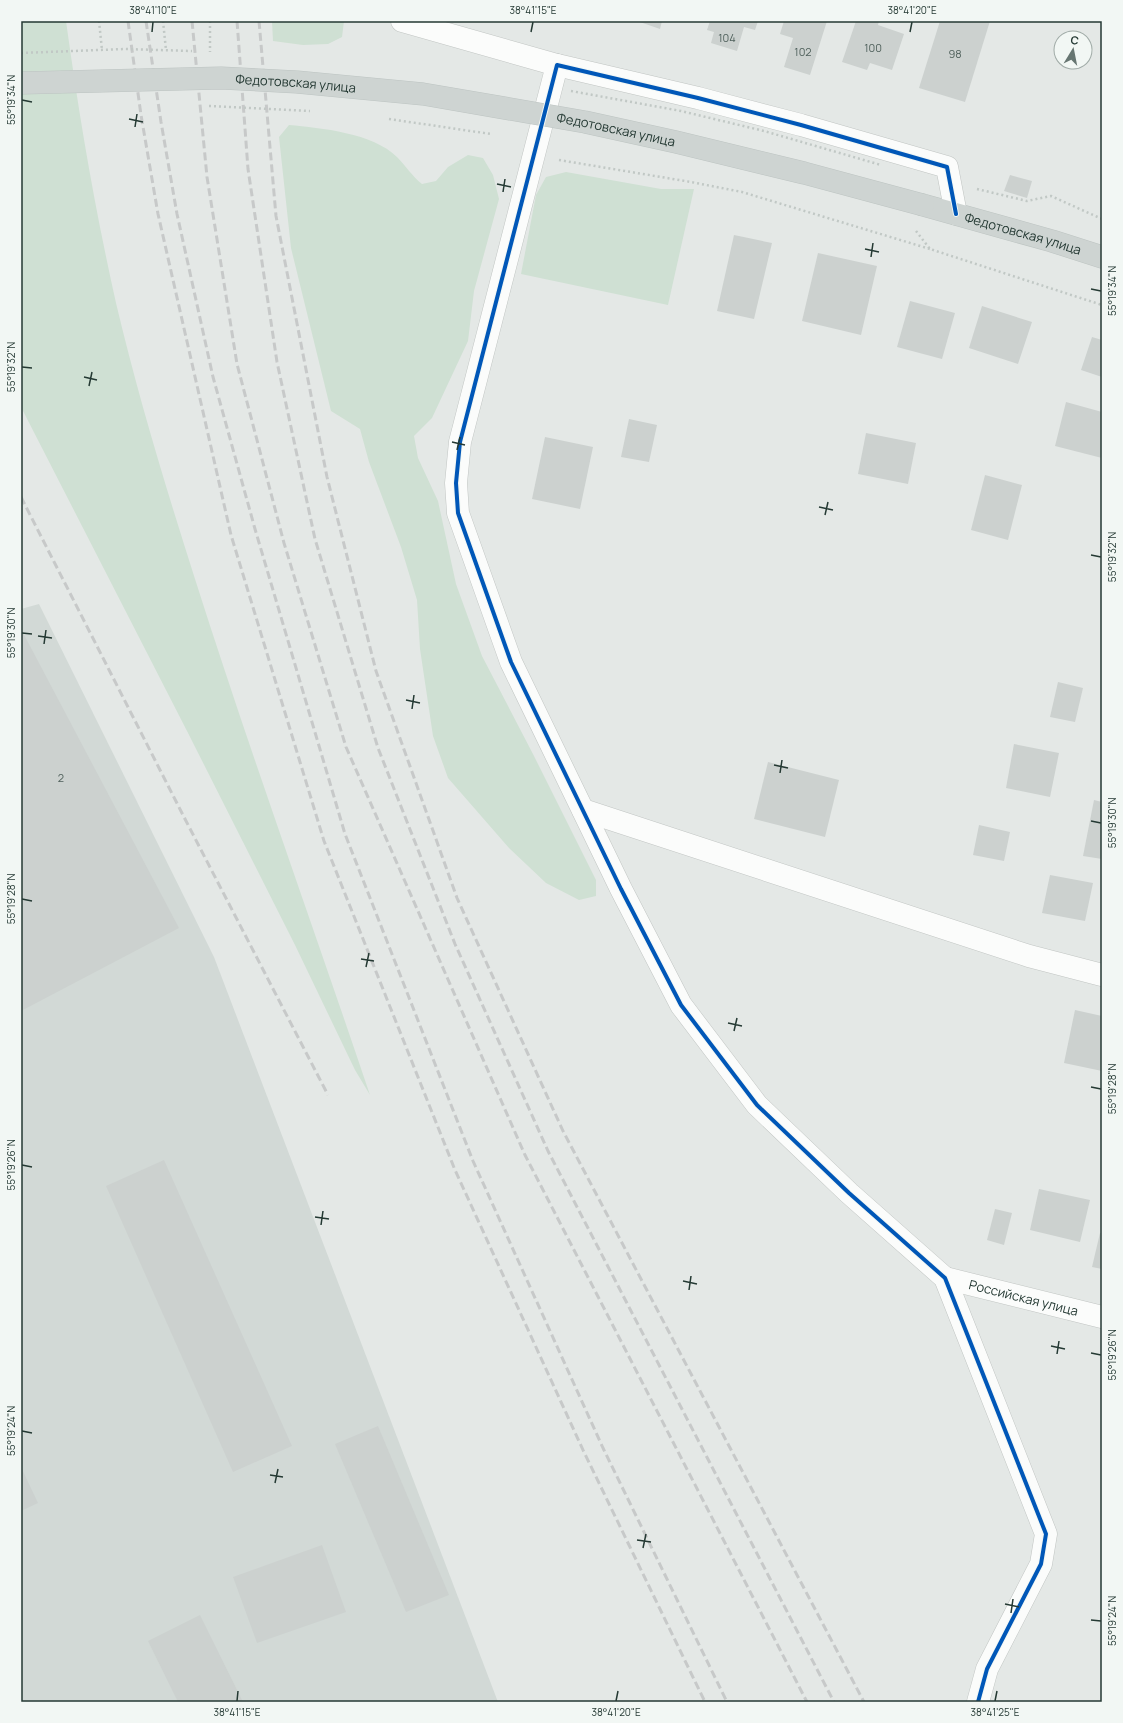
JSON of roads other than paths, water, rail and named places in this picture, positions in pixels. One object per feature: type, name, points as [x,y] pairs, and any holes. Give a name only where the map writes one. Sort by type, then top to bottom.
[{"type":"main road","name":"Федотовская улица","points":[[21,83],[221,78],[297,82],[423,94],[585,122],[676,142],[804,173],[923,205],[1052,241],[1102,257]]},
{"type":"street","points":[[402,21],[557,65],[706,100],[801,125],[947,167],[956,214]]},
{"type":"street","points":[[557,65],[460,442],[456,483],[458,513],[511,662],[621,889],[681,1005],[757,1105],[849,1193],[945,1278],[1046,1534],[1041,1564],[987,1669],[978,1702]]},
{"type":"street","points":[[583,810],[1029,956],[1102,975]]},
{"type":"street","name":"Российская улица","points":[[945,1278],[1102,1317]]},
{"type":"railway","points":[[128,21],[141,115],[158,214],[231,535],[324,841],[455,1170],[583,1450],[705,1702]]},
{"type":"railway","points":[[146,21],[161,122],[177,214],[213,377],[255,529],[345,834],[473,1161],[603,1448],[727,1702]]},
{"type":"railway","points":[[192,21],[207,177],[237,364],[284,543],[346,747],[525,1155],[807,1702]]},
{"type":"railway","points":[[237,21],[248,169],[277,362],[315,539],[378,748],[455,944],[548,1151],[834,1702]]},
{"type":"railway","points":[[259,21],[276,216],[327,477],[376,671],[457,898],[563,1131],[864,1702]]},
{"type":"railway","points":[[21,497],[328,1095]]}]
